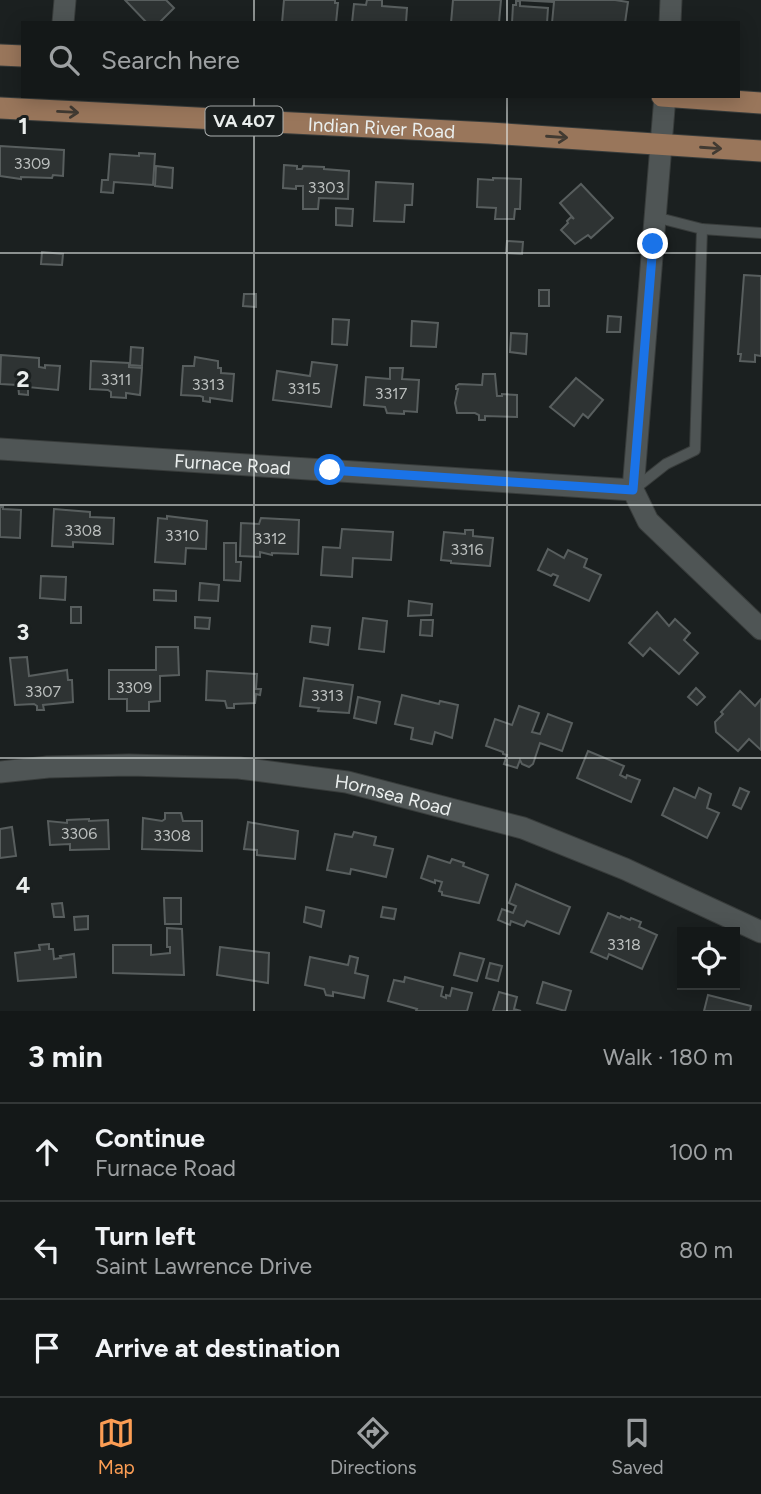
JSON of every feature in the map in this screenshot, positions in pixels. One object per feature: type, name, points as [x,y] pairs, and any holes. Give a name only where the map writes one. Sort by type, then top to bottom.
[{"type":"main road","points":[[0,55],[21,56]]},
{"type":"main road","points":[[692,98],[761,103]]},
{"type":"main road","name":"Indian River Road","points":[[0,108],[489,133],[761,151]]},
{"type":"street","points":[[63,21],[65,0]]},
{"type":"street","points":[[670,21],[671,0]]},
{"type":"street","points":[[664,98],[633,490],[648,521],[761,629]]},
{"type":"street","name":"Furnace Road","points":[[0,449],[633,490]]},
{"type":"street","name":"Hornsea Road","points":[[0,772],[48,767],[143,765],[239,768],[347,782],[523,828],[625,869],[761,932]]},
{"type":"lane","points":[[655,217],[702,229],[761,233]]},
{"type":"lane","points":[[633,490],[666,464],[695,450],[702,229]]},
{"type":"building","points":[[125,0],[166,0],[174,8],[161,21],[145,21]]},
{"type":"building","points":[[284,0],[335,0],[335,3],[338,3],[336,21],[282,21]]},
{"type":"building","points":[[367,0],[382,0],[382,6],[407,8],[406,21],[352,21],[354,4],[366,5]]},
{"type":"building","points":[[453,0],[501,0],[499,21],[451,21]]},
{"type":"building","points":[[516,0],[628,2],[625,21],[552,21],[554,2]]},
{"type":"building","points":[[516,1],[520,1],[520,6],[548,8],[547,21],[512,21],[513,5],[516,5]]},
{"type":"building","points":[[0,146],[64,150],[63,176],[21,179],[0,176]]},
{"type":"building","points":[[139,153],[155,154],[153,185],[114,182],[113,193],[101,192],[102,180],[108,180],[110,154],[139,156]]},
{"type":"building","points":[[284,165],[297,166],[297,169],[302,169],[303,166],[349,171],[348,199],[319,198],[318,209],[303,209],[303,186],[296,186],[296,189],[283,188]]},
{"type":"building","points":[[156,166],[173,168],[172,188],[155,186]]},
{"type":"building","points":[[478,179],[521,179],[520,209],[515,209],[514,219],[495,219],[496,208],[477,207]]},
{"type":"building","points":[[376,182],[413,184],[412,205],[405,205],[404,222],[374,221]]},
{"type":"building","points":[[581,184],[613,218],[591,238],[588,235],[575,244],[561,230],[571,217],[574,219],[560,203]]},
{"type":"building","points":[[336,208],[353,209],[352,226],[336,225]]},
{"type":"building","points":[[507,241],[523,242],[522,254],[506,253]]},
{"type":"building","points":[[42,252],[63,254],[62,265],[41,264]]},
{"type":"building","points":[[744,275],[761,276],[761,356],[755,355],[755,362],[740,361],[741,354],[738,354]]},
{"type":"building","points":[[539,290],[549,290],[549,306],[539,306]]},
{"type":"building","points":[[244,294],[256,294],[256,307],[243,306]]},
{"type":"building","points":[[608,316],[621,317],[620,332],[607,332]]},
{"type":"building","points":[[333,319],[349,320],[347,345],[332,344]]},
{"type":"building","points":[[412,321],[438,323],[436,347],[411,346]]},
{"type":"building","points":[[511,333],[527,334],[526,354],[510,352]]},
{"type":"building","points":[[131,347],[143,348],[142,366],[130,365]]},
{"type":"building","points":[[1,355],[39,358],[39,367],[60,366],[58,390],[28,387],[28,395],[19,394],[18,385],[0,384]]},
{"type":"building","points":[[195,357],[218,361],[221,373],[234,374],[232,401],[210,398],[210,402],[203,401],[200,396],[181,395],[183,366],[194,366]]},
{"type":"building","points":[[91,361],[129,363],[129,367],[142,368],[140,395],[126,393],[126,398],[111,397],[108,390],[90,389]]},
{"type":"building","points":[[312,362],[337,365],[331,407],[273,400],[277,371],[310,376]]},
{"type":"building","points":[[390,368],[403,368],[402,379],[419,380],[417,412],[387,413],[385,407],[364,405],[366,377],[390,379]]},
{"type":"building","points":[[483,374],[495,374],[497,396],[517,395],[517,417],[485,416],[485,420],[479,420],[479,415],[475,413],[457,413],[456,386],[482,385]]},
{"type":"building","points":[[576,378],[603,400],[588,418],[583,414],[574,426],[550,407]]},
{"type":"building","points":[[0,507],[21,510],[20,538],[0,537]]},
{"type":"building","points":[[54,509],[90,512],[90,517],[114,518],[113,544],[73,542],[73,547],[52,546]]},
{"type":"building","points":[[167,516],[207,521],[206,549],[186,548],[185,564],[155,562],[158,518],[167,519]]},
{"type":"building","points":[[261,518],[299,520],[298,554],[272,555],[260,552],[260,557],[240,556],[241,523],[259,524]]},
{"type":"building","points":[[342,529],[393,532],[391,560],[353,558],[352,577],[321,575],[323,547],[340,548]]},
{"type":"building","points":[[465,530],[473,530],[473,536],[493,538],[490,566],[441,560],[444,532],[465,534]]},
{"type":"building","points":[[224,543],[236,543],[236,562],[241,562],[240,581],[224,580]]},
{"type":"building","points":[[548,549],[564,558],[568,550],[587,559],[584,567],[601,575],[589,601],[554,585],[558,576],[538,570]]},
{"type":"building","points":[[41,576],[66,577],[65,600],[40,598]]},
{"type":"building","points":[[200,583],[219,585],[218,601],[199,600]]},
{"type":"building","points":[[154,590],[176,591],[176,601],[154,600]]},
{"type":"building","points":[[409,601],[432,604],[431,615],[408,616]]},
{"type":"building","points":[[71,607],[81,607],[81,623],[71,623]]},
{"type":"building","points":[[657,612],[669,626],[675,619],[690,633],[684,640],[698,653],[679,674],[650,648],[643,656],[629,643]]},
{"type":"building","points":[[195,617],[210,618],[209,629],[195,628]]},
{"type":"building","points":[[363,618],[387,621],[384,652],[359,649]]},
{"type":"building","points":[[421,620],[433,620],[432,636],[420,635]]},
{"type":"building","points":[[312,626],[330,628],[328,645],[310,642]]},
{"type":"building","points":[[156,647],[178,647],[179,675],[160,676],[160,701],[149,702],[149,711],[127,711],[127,699],[109,699],[109,670],[156,670]]},
{"type":"building","points":[[27,657],[29,676],[67,670],[68,680],[72,680],[73,702],[43,705],[44,710],[37,710],[34,704],[15,705],[10,658]]},
{"type":"building","points":[[207,671],[257,674],[256,689],[261,689],[260,695],[256,694],[255,703],[234,704],[234,708],[227,708],[225,701],[206,700]]},
{"type":"building","points":[[304,678],[353,685],[349,713],[318,711],[319,708],[300,706]]},
{"type":"building","points":[[696,688],[705,697],[697,705],[688,697]]},
{"type":"building","points":[[740,691],[755,706],[761,699],[761,750],[749,739],[738,751],[716,732],[715,722]]},
{"type":"building","points":[[402,695],[439,704],[440,701],[458,705],[452,738],[435,732],[432,744],[411,739],[413,728],[395,724]]},
{"type":"building","points":[[358,697],[380,702],[376,723],[354,718]]},
{"type":"building","points":[[519,706],[539,713],[532,732],[540,734],[548,714],[572,723],[562,751],[540,743],[533,764],[529,767],[520,760],[517,768],[504,764],[507,755],[503,752],[486,746],[495,719],[512,725]]},
{"type":"building","points":[[588,751],[624,766],[620,775],[640,780],[631,802],[577,778]]},
{"type":"building","points":[[674,788],[695,798],[699,788],[711,794],[707,808],[719,813],[707,838],[662,815]]},
{"type":"building","points":[[740,788],[749,792],[741,809],[733,805]]},
{"type":"building","points":[[165,813],[181,813],[183,821],[202,821],[202,851],[142,849],[143,818],[162,821],[165,819]]},
{"type":"building","points":[[67,820],[108,820],[109,849],[70,850],[70,844],[50,845],[48,821],[67,823]]},
{"type":"building","points":[[248,822],[298,831],[295,859],[257,855],[257,850],[244,849]]},
{"type":"building","points":[[12,827],[16,856],[0,858],[0,829]]},
{"type":"building","points":[[354,832],[376,837],[374,845],[393,849],[386,877],[351,869],[350,874],[327,870],[335,834],[352,837]]},
{"type":"building","points":[[428,856],[450,863],[452,859],[488,875],[479,903],[442,895],[439,891],[442,882],[435,880],[435,883],[421,878]]},
{"type":"building","points":[[516,884],[570,907],[559,934],[527,921],[524,926],[511,921],[510,925],[498,920],[502,909],[513,913],[516,906],[509,903]]},
{"type":"building","points":[[164,898],[181,898],[181,924],[165,924]]},
{"type":"building","points":[[62,903],[64,917],[54,917],[52,904]]},
{"type":"building","points":[[306,907],[324,911],[321,927],[304,922]]},
{"type":"building","points":[[383,907],[396,909],[394,919],[381,917]]},
{"type":"building","points":[[608,913],[641,922],[639,927],[657,935],[642,969],[609,954],[607,959],[591,952]]},
{"type":"building","points":[[88,916],[88,929],[75,930],[74,917]]},
{"type":"building","points":[[167,928],[182,929],[184,975],[113,973],[113,945],[151,945],[151,955],[170,953],[170,947],[167,947]]},
{"type":"building","points":[[49,944],[49,949],[53,949],[54,959],[74,954],[76,977],[18,981],[15,953],[40,950],[39,945]]},
{"type":"building","points":[[220,947],[269,953],[268,983],[217,975]]},
{"type":"building","points":[[460,953],[484,959],[477,981],[454,975]]},
{"type":"building","points":[[350,956],[358,958],[355,973],[368,976],[364,998],[333,992],[333,996],[326,995],[324,989],[305,985],[310,957],[348,965]]},
{"type":"building","points":[[490,963],[502,966],[498,981],[486,978]]},
{"type":"building","points":[[405,977],[443,987],[441,996],[446,998],[446,995],[450,996],[452,988],[472,993],[467,1011],[416,1011],[417,1009],[388,1001],[394,980],[404,982]]},
{"type":"building","points":[[543,982],[571,991],[565,1011],[537,1003]]},
{"type":"building","points":[[499,992],[517,997],[514,1009],[521,1011],[493,1011]]},
{"type":"building","points":[[708,995],[751,1006],[750,1011],[704,1011]]},
{"type":"route","points":[[330,470],[633,490],[653,244]]}]
